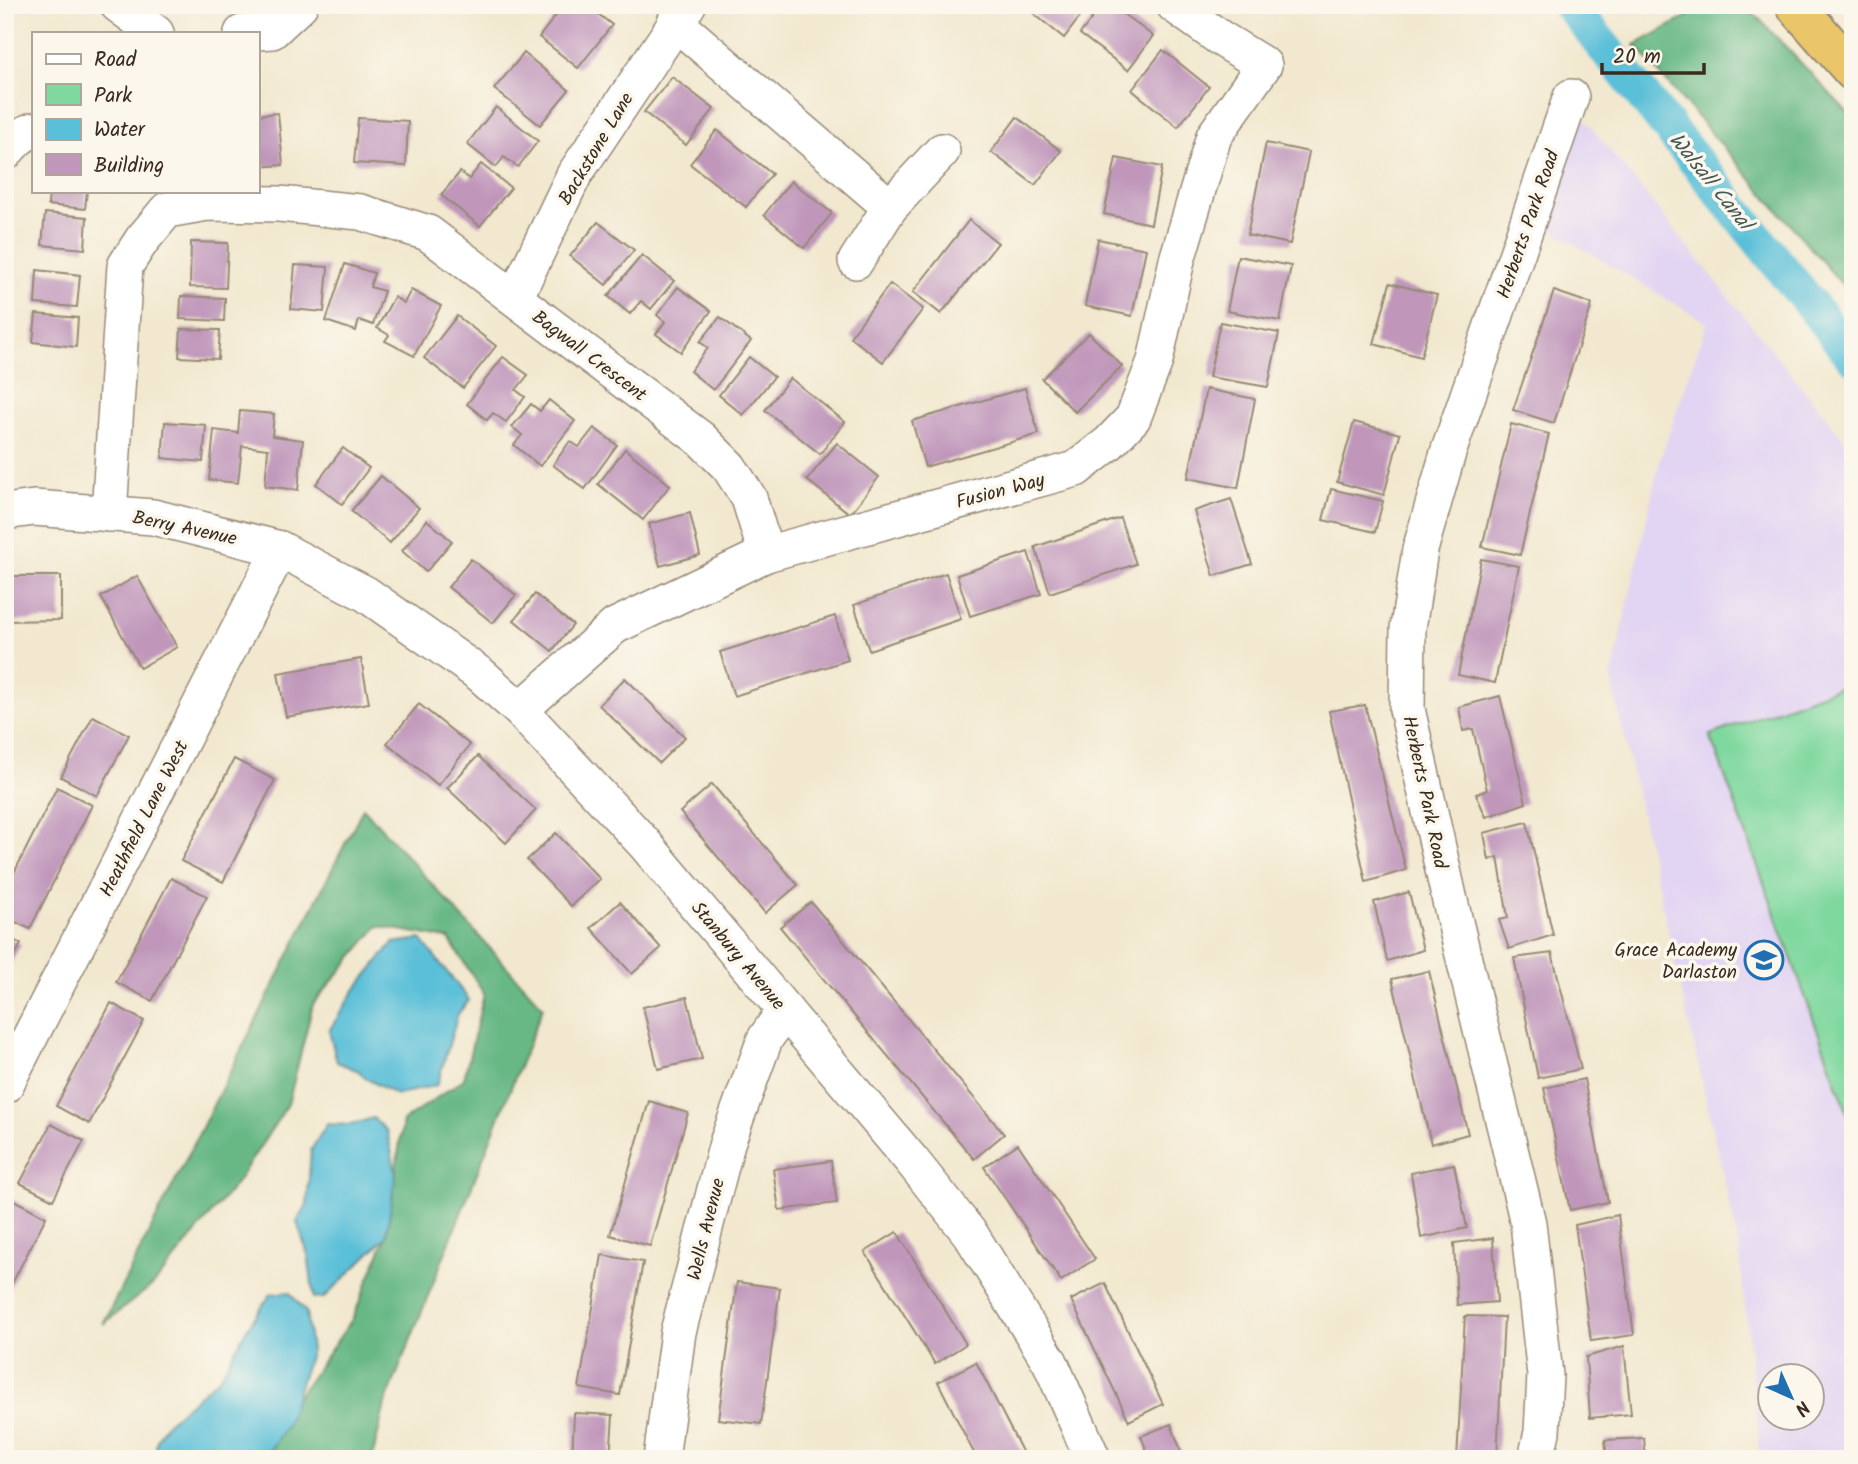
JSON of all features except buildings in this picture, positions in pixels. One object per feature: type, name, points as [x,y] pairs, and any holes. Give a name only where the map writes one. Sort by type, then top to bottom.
[{"type":"highway","points":[[1795,5],[1853,71]]},
{"type":"street","points":[[118,5],[155,32]]},
{"type":"street","points":[[257,32],[272,31],[300,5]]},
{"type":"street","name":"Fusion Way","points":[[520,710],[615,626],[766,554],[1076,470],[1109,443],[1133,418],[1155,361],[1177,260],[1214,136],[1264,65],[1174,5]]},
{"type":"street","points":[[682,14],[890,208]]},
{"type":"street","name":"Backstone Lane","points":[[515,298],[575,175],[682,14]]},
{"type":"street","name":"Herberts Park Road","points":[[1536,1459],[1542,1432],[1545,1375],[1528,1223],[1450,901],[1407,709],[1408,628],[1420,550],[1448,453],[1571,97]]},
{"type":"street","points":[[5,153],[26,132],[32,130]]},
{"type":"street","points":[[856,261],[890,208],[942,151]]},
{"type":"street","points":[[108,514],[125,266],[142,240],[177,199]]},
{"type":"street","name":"Bagwall Crescent","points":[[177,199],[207,203],[279,204],[360,212],[428,233],[701,439],[729,467],[749,498],[766,554]]},
{"type":"street","name":"Berry Avenue","points":[[5,512],[34,509],[153,517],[280,549]]},
{"type":"street","name":"Stanbury Avenue","points":[[280,549],[366,594],[481,675],[520,710],[644,843],[971,1235],[1050,1362],[1093,1459]]},
{"type":"street","name":"Heathfield Lane West","points":[[5,1086],[280,549]]},
{"type":"street","name":"Wells Avenue","points":[[661,1459],[678,1332],[727,1143],[765,1038],[785,1010]]},
{"type":"shaded area","name":"Grace Academy Darlaston","points":[[1582,116],[1853,450],[1853,1459],[1761,1459],[1758,1432],[1826,1432],[1826,1362],[1756,1362],[1756,1412],[1738,1241],[1611,679],[1659,463],[1707,323],[1550,229]]},
{"type":"green space","points":[[1708,5],[1746,5],[1853,118],[1853,297],[1635,45]]},
{"type":"green space","points":[[1853,682],[1853,1128],[1710,735]]},
{"type":"green space","points":[[363,808],[543,1007],[385,1404],[372,1459],[263,1459],[287,1425],[294,1402],[353,1318],[386,1237],[403,1121],[464,1079],[484,994],[449,939],[378,926],[313,1004],[288,1104],[237,1182],[155,1283],[103,1324]]},
{"type":"water","points":[[421,939],[469,1000],[458,1014],[437,1085],[397,1095],[365,1078],[359,1071],[337,1062],[329,1031],[355,990],[393,943]]},
{"type":"water","points":[[373,1118],[387,1131],[396,1174],[386,1237],[324,1298],[314,1298],[308,1255],[297,1222],[307,1205],[311,1150],[327,1124],[351,1125]]},
{"type":"water","points":[[289,1292],[306,1312],[311,1350],[287,1425],[263,1459],[154,1459],[157,1440],[165,1425],[220,1377],[246,1330],[271,1294]]},
{"type":"waterway","name":"Walsall Canal","points":[[1570,5],[1853,357]]},
{"type":"place","name":"Grace Academy Darlaston","points":[[1764,960]]}]
